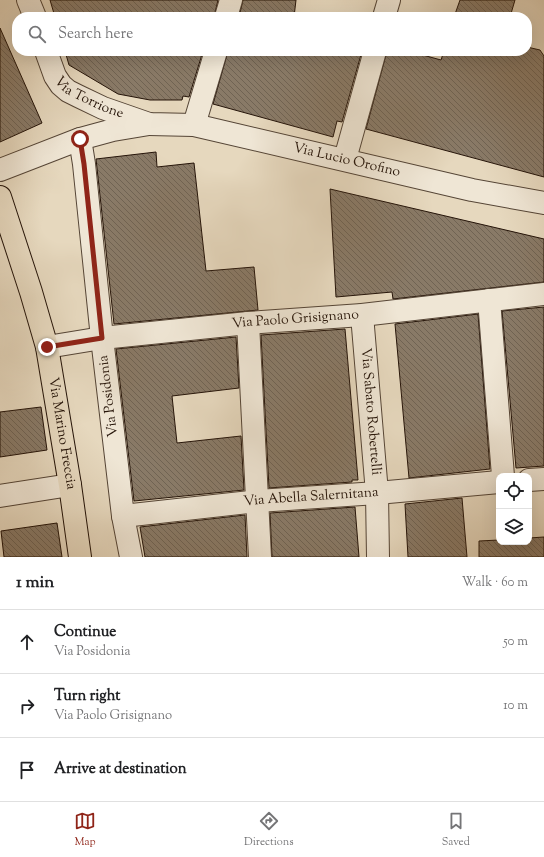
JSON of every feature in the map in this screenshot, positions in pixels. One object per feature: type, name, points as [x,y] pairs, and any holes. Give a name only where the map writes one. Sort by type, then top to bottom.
[{"type":"main road","name":"Via Marino Freccia","points":[[0,196],[47,347],[70,484],[80,557]]},
{"type":"street","points":[[28,0],[33,12]]},
{"type":"street","points":[[227,12],[231,0]]},
{"type":"street","points":[[385,12],[389,0]]},
{"type":"street","name":"Via Torrione","points":[[48,56],[55,76],[68,91],[103,108],[149,124]]},
{"type":"street","points":[[194,125],[215,56]]},
{"type":"street","points":[[345,159],[374,56]]},
{"type":"street","points":[[0,170],[80,139],[113,130],[149,124]]},
{"type":"street","name":"Via Lucio Orofino","points":[[149,124],[194,125],[345,159],[472,190],[544,203]]},
{"type":"street","name":"Via Posidonia","points":[[80,139],[123,516],[131,557]]},
{"type":"street","name":"Via Paolo Grisignano","points":[[47,347],[102,338],[248,323],[362,315],[544,294]]},
{"type":"street","points":[[489,300],[503,473]]},
{"type":"street","name":"Via Sabato Robertelli","points":[[362,315],[377,493],[378,557]]},
{"type":"street","points":[[248,323],[260,557]]},
{"type":"street","points":[[532,480],[544,479]]},
{"type":"street","name":"Via Abella Salernitana","points":[[123,516],[258,501],[377,493],[496,482]]},
{"type":"street","points":[[0,496],[70,484]]},
{"type":"building","points":[[50,0],[218,0],[215,12],[54,12]]},
{"type":"building","points":[[243,0],[296,0],[295,12],[240,12]]},
{"type":"building","points":[[460,0],[515,0],[511,12],[456,12]]},
{"type":"building","points":[[0,28],[42,123],[0,142]]},
{"type":"building","points":[[532,48],[540,50],[544,56],[544,177],[366,129],[386,56],[426,56],[441,60],[442,56],[532,56]]},
{"type":"building","points":[[66,56],[201,56],[189,97],[183,96],[182,100],[150,100],[118,94],[69,65]]},
{"type":"building","points":[[227,56],[361,56],[342,122],[337,121],[333,137],[213,104]]},
{"type":"building","points":[[156,152],[157,167],[194,163],[206,271],[254,267],[258,310],[114,324],[96,159]]},
{"type":"building","points":[[330,189],[544,239],[544,282],[393,299],[392,292],[336,297]]},
{"type":"building","points":[[544,307],[544,466],[516,468],[502,311]]},
{"type":"building","points":[[478,314],[490,469],[409,478],[395,324]]},
{"type":"building","points":[[345,329],[358,480],[352,480],[352,482],[269,488],[261,335]]},
{"type":"building","points":[[236,337],[239,388],[172,396],[177,443],[241,436],[244,490],[134,501],[116,349]]},
{"type":"building","points":[[41,407],[47,450],[0,457],[0,412]]},
{"type":"building","points":[[462,498],[467,557],[408,557],[405,504]]},
{"type":"building","points":[[355,507],[359,557],[272,557],[270,513]]},
{"type":"building","points":[[245,515],[247,557],[145,557],[140,527]]},
{"type":"building","points":[[57,523],[62,557],[4,557],[1,531]]},
{"type":"building","points":[[544,537],[544,557],[479,557],[479,541],[496,540],[496,545],[532,545],[532,538]]},
{"type":"route","points":[[47,347],[102,338],[84,164],[80,139]]}]
